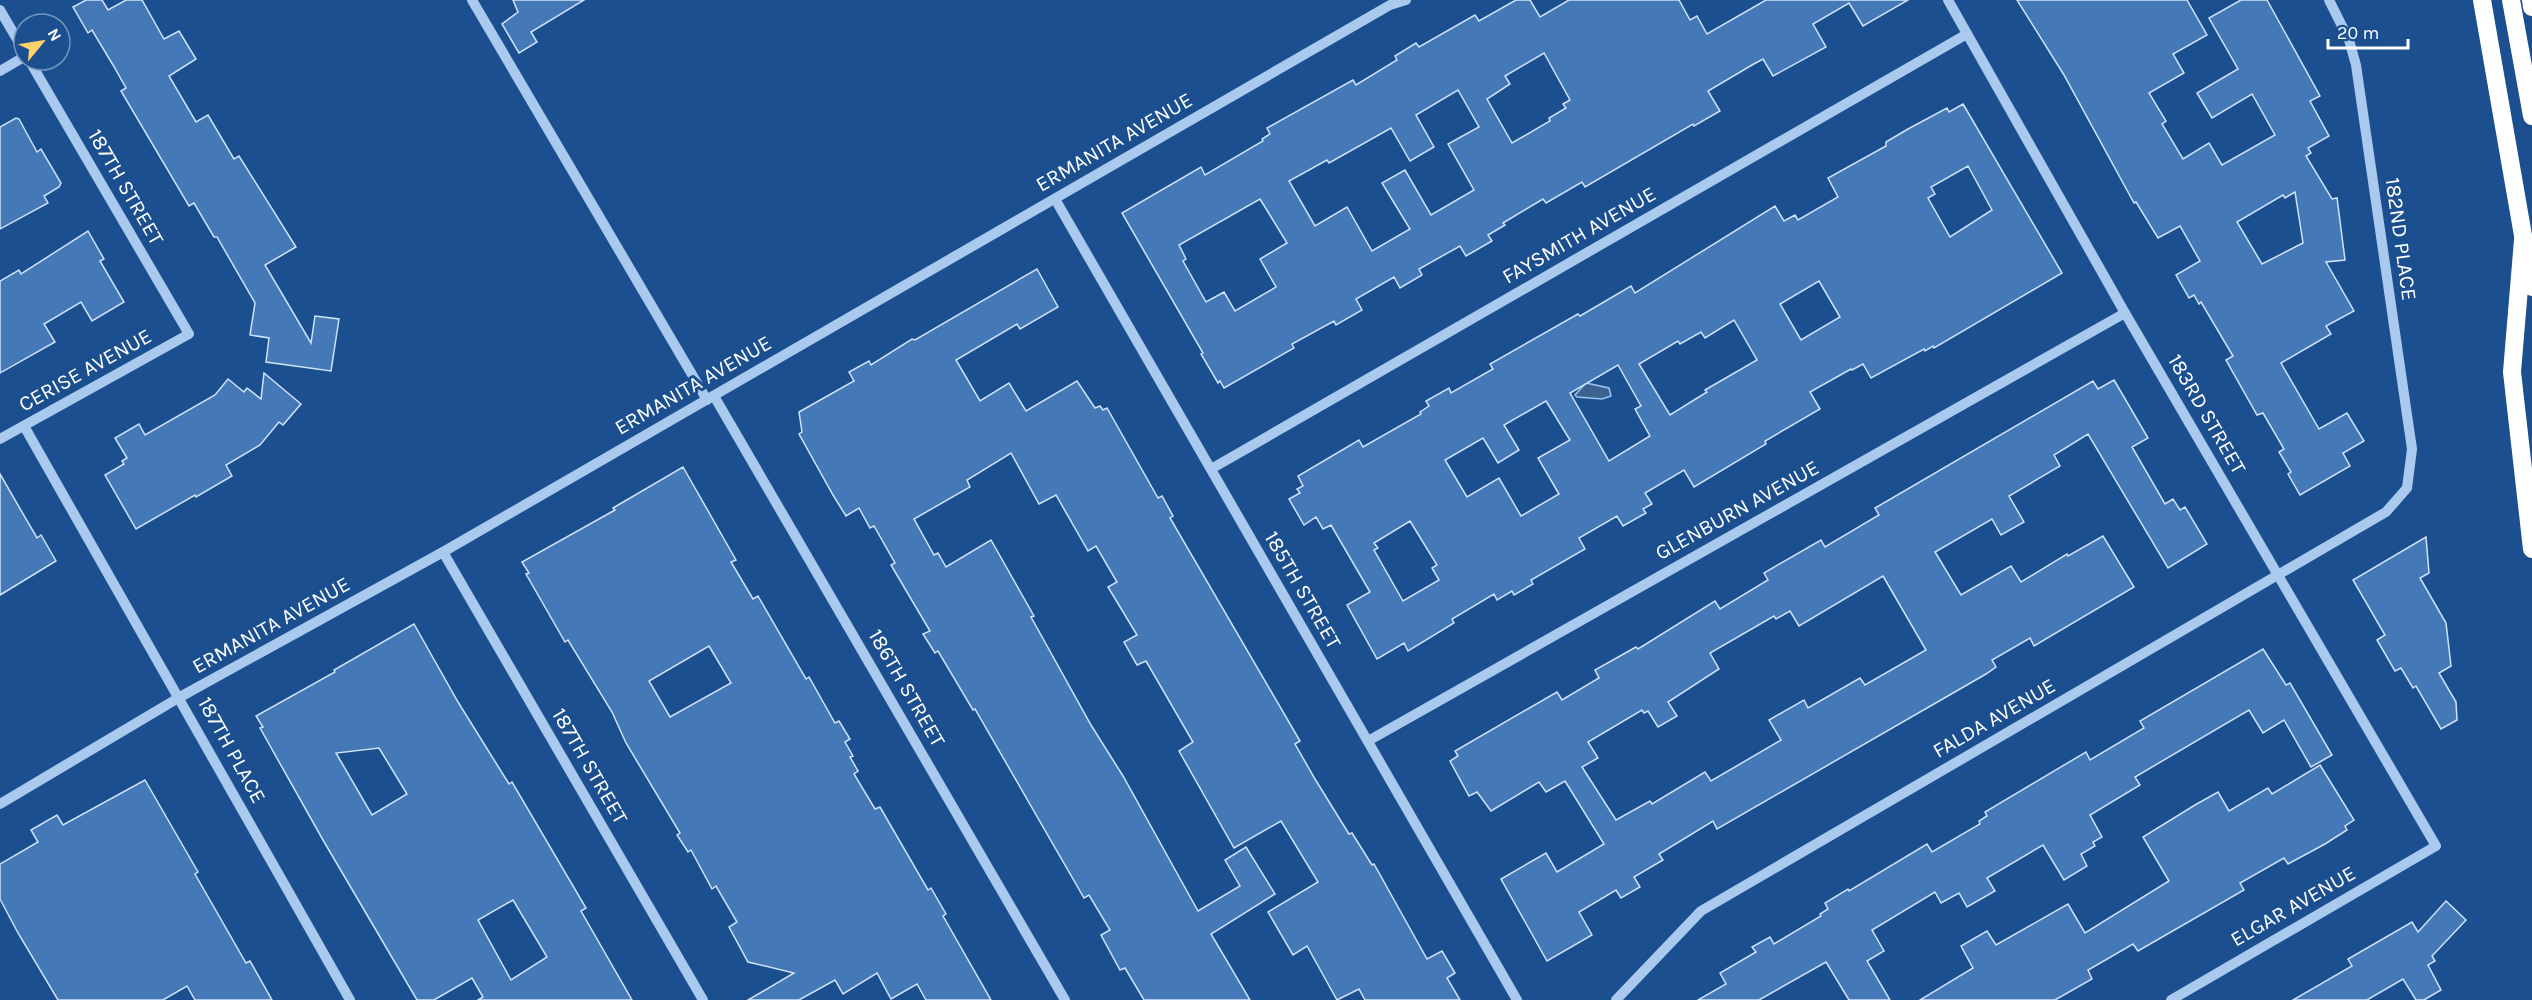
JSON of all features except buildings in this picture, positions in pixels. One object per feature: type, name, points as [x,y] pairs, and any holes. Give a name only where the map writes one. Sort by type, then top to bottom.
[{"type":"highway","points":[[2511,0],[2532,116]]},
{"type":"highway","points":[[2531,0],[2532,8]]},
{"type":"highway","points":[[2483,3],[2532,287]]},
{"type":"highway","points":[[2523,240],[2512,372],[2532,549]]},
{"type":"street","name":"186TH STREET","points":[[472,0],[711,398],[1065,1000]]},
{"type":"street","name":"ERMANITA AVENUE","points":[[0,804],[180,697],[443,552],[1390,4],[1406,0]]},
{"type":"street","name":"183RD STREET","points":[[1948,0],[2125,313],[2436,846]]},
{"type":"street","name":"182ND PLACE","points":[[2329,0],[2349,40],[2356,64],[2412,449],[2407,488]]},
{"type":"street","points":[[0,10],[12,30]]},
{"type":"street","name":"FAYSMITH AVENUE","points":[[1211,469],[1966,34]]},
{"type":"street","name":"187TH STREET","points":[[36,72],[189,334]]},
{"type":"street","name":"185TH STREET","points":[[1055,199],[1517,1000]]},
{"type":"street","name":"GLENBURN AVENUE","points":[[1368,741],[2125,313]]},
{"type":"street","name":"CERISE AVENUE","points":[[0,440],[189,334]]},
{"type":"street","name":"187TH PLACE","points":[[24,426],[180,697],[350,1000]]},
{"type":"street","name":"FALDA AVENUE","points":[[1616,1000],[1701,911],[2386,512],[2407,488]]},
{"type":"street","name":"187TH STREET","points":[[443,552],[704,1000]]},
{"type":"street","name":"ELGAR AVENUE","points":[[2171,1000],[2436,846]]},
{"type":"water","points":[[1586,383],[1609,388],[1611,396],[1602,399],[1577,397],[1575,395]]}]
